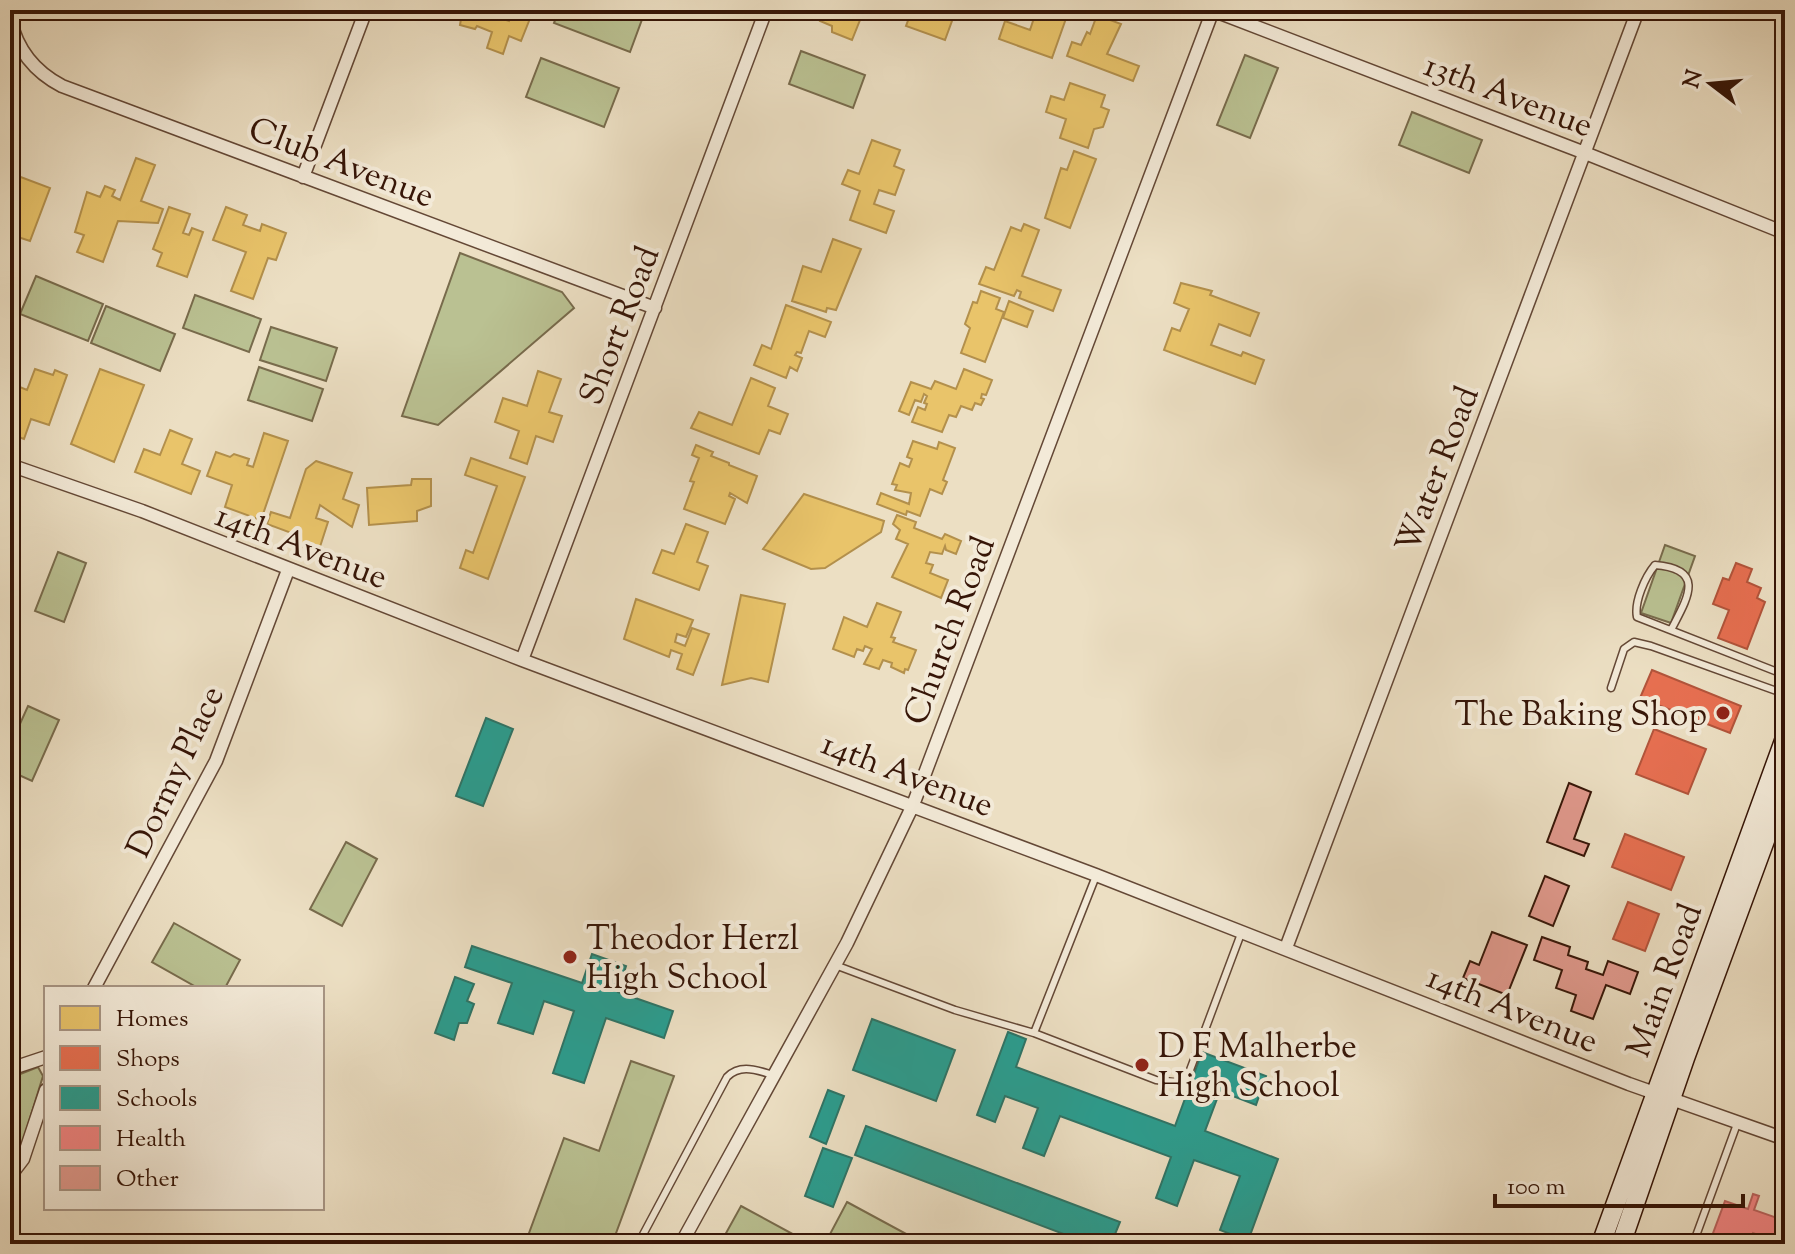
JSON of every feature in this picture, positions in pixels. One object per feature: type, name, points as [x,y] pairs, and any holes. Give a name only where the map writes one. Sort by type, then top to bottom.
[{"type":"main road","name":"Main Road","points":[[1621,1244],[1664,1095],[1785,738]]},
{"type":"main road","name":"Main Road","points":[[1601,1244],[1664,1095],[1785,786]]},
{"type":"street","points":[[303,177],[366,10]]},
{"type":"street","name":"Short Road","points":[[522,660],[766,10]]},
{"type":"street","name":"13th Avenue","points":[[1213,10],[1785,233]]},
{"type":"street","name":"Church Road","points":[[681,1244],[834,964],[913,805],[1213,10]]},
{"type":"street","name":"Water Road","points":[[1286,948],[1638,10]]},
{"type":"street","name":"Club Avenue","points":[[10,19],[22,49],[35,68],[62,86],[655,308]]},
{"type":"street","name":"14th Avenue","points":[[10,465],[142,511],[522,660],[913,805],[1785,1139]]},
{"type":"street","name":"Dormy Place","points":[[95,986],[216,761],[288,570]]},
{"type":"street","points":[[10,1069],[44,1058]]},
{"type":"street","points":[[10,1176],[23,1159],[44,1096]]},
{"type":"lane","points":[[1671,630],[1690,581],[1681,572],[1655,565],[1645,582],[1635,612],[1637,617],[1785,675]]},
{"type":"lane","points":[[1611,688],[1624,649],[1634,642],[1785,694]]},
{"type":"lane","points":[[1034,1033],[1096,875]]},
{"type":"lane","points":[[834,964],[955,1010],[1034,1033],[1156,1080],[1181,1083],[1187,1078],[1242,931]]},
{"type":"lane","points":[[638,1244],[727,1077],[742,1068],[774,1075]]},
{"type":"lane","points":[[1693,1244],[1739,1121]]},
{"type":"green space","points":[[559,10],[633,10],[644,14],[630,52],[554,23]]},
{"type":"green space","points":[[801,51],[865,75],[853,108],[789,84]]},
{"type":"green space","points":[[1245,55],[1278,68],[1250,138],[1217,125]]},
{"type":"green space","points":[[541,58],[619,88],[604,127],[526,97]]},
{"type":"green space","points":[[1412,112],[1482,140],[1469,173],[1399,145]]},
{"type":"green space","points":[[460,253],[562,292],[574,308],[438,425],[402,416]]},
{"type":"green space","points":[[36,276],[103,304],[88,341],[20,314]]},
{"type":"green space","points":[[195,295],[261,319],[249,352],[183,328]]},
{"type":"green space","points":[[106,306],[175,334],[160,371],[91,343]]},
{"type":"green space","points":[[271,327],[337,348],[326,381],[260,360]]},
{"type":"green space","points":[[259,367],[323,389],[312,421],[248,400]]},
{"type":"green space","points":[[1665,545],[1695,556],[1671,623],[1641,613]]},
{"type":"green space","points":[[58,552],[86,563],[64,622],[35,611]]},
{"type":"green space","points":[[28,706],[59,720],[32,781],[10,771],[10,746]]},
{"type":"green space","points":[[346,842],[377,859],[342,926],[310,909]]},
{"type":"green space","points":[[174,923],[240,960],[226,986],[194,986],[152,962]]},
{"type":"green space","points":[[631,1061],[674,1076],[612,1244],[525,1244],[564,1138],[599,1151]]},
{"type":"green space","points":[[38,1067],[43,1076],[19,1154],[10,1165],[10,1078]]},
{"type":"green space","points":[[847,1202],[923,1243],[844,1244],[829,1236]]},
{"type":"green space","points":[[741,1206],[811,1244],[720,1244]]},
{"type":"building: Homes","points":[[456,10],[497,10],[494,16],[509,21],[512,10],[533,11],[521,41],[509,36],[503,54],[487,48],[492,32],[477,26],[475,29],[460,25],[462,13]]},
{"type":"building: Homes","points":[[824,10],[864,10],[852,40],[832,32],[832,26],[820,21]]},
{"type":"building: Homes","points":[[912,10],[956,10],[945,40],[906,26]]},
{"type":"building: Homes","points":[[1047,10],[1069,10],[1052,58],[999,39],[1005,21],[1030,30],[1035,15]]},
{"type":"building: Homes","points":[[1097,15],[1121,24],[1107,54],[1139,66],[1133,81],[1067,56],[1072,42],[1081,45],[1087,32],[1090,34]]},
{"type":"building: Homes","points":[[1070,83],[1105,95],[1101,107],[1109,110],[1103,127],[1094,129],[1088,148],[1060,138],[1066,119],[1046,112],[1051,96],[1064,100]]},
{"type":"building: Homes","points":[[872,140],[900,150],[894,166],[904,170],[895,195],[879,190],[874,204],[894,211],[886,233],[850,220],[860,191],[842,184],[848,170],[859,174]]},
{"type":"building: Homes","points":[[1074,151],[1096,159],[1070,228],[1045,218],[1061,168],[1067,170]]},
{"type":"building: Homes","points":[[136,158],[155,165],[141,201],[163,209],[158,223],[118,221],[103,262],[77,252],[84,235],[75,232],[87,192],[100,197],[105,186],[115,190],[112,196],[120,200]]},
{"type":"building: Homes","points":[[10,173],[50,188],[30,241],[18,237],[10,259]]},
{"type":"building: Homes","points":[[169,207],[190,214],[183,233],[189,235],[192,228],[203,232],[187,277],[157,266],[162,253],[153,249]]},
{"type":"building: Homes","points":[[226,207],[247,215],[243,225],[260,231],[262,224],[286,233],[276,260],[268,258],[253,299],[231,291],[246,252],[213,240]]},
{"type":"building: Homes","points":[[1024,224],[1039,230],[1022,276],[1061,290],[1053,311],[1019,298],[1021,292],[1017,290],[1014,296],[979,284],[986,267],[994,270],[1011,227],[1021,231]]},
{"type":"building: Homes","points":[[833,239],[861,249],[836,310],[827,308],[826,312],[792,301],[803,266],[821,272]]},
{"type":"building: Homes","points":[[1181,283],[1212,291],[1210,295],[1259,313],[1250,336],[1219,324],[1211,345],[1241,356],[1243,352],[1264,360],[1255,384],[1164,350],[1172,328],[1180,331],[1189,309],[1174,303]]},
{"type":"building: Homes","points":[[981,291],[1000,298],[996,309],[1004,312],[985,362],[961,353],[970,328],[965,324]]},
{"type":"building: Homes","points":[[1009,301],[1033,311],[1027,327],[1003,318]]},
{"type":"building: Homes","points":[[786,305],[831,322],[825,337],[809,331],[801,353],[795,355],[802,358],[797,371],[790,367],[786,378],[754,365],[762,345],[771,349]]},
{"type":"building: Homes","points":[[35,369],[53,375],[55,370],[67,375],[49,425],[31,419],[24,439],[10,434],[14,413],[10,411],[10,383],[27,390]]},
{"type":"building: Homes","points":[[100,369],[144,385],[114,462],[71,444]]},
{"type":"building: Homes","points":[[964,369],[992,380],[986,395],[982,394],[981,398],[984,399],[981,405],[975,403],[972,410],[961,406],[956,417],[949,415],[942,432],[912,422],[918,407],[925,410],[927,396],[924,394],[921,402],[915,400],[909,415],[899,411],[911,382],[931,389],[935,381],[956,389]]},
{"type":"building: Homes","points":[[538,371],[561,379],[549,412],[562,416],[553,442],[536,436],[527,464],[510,458],[519,431],[495,422],[503,398],[527,406]]},
{"type":"building: Homes","points":[[751,378],[775,388],[768,406],[788,414],[780,434],[769,430],[759,454],[691,428],[699,412],[732,425]]},
{"type":"building: Homes","points":[[170,430],[192,439],[182,464],[200,471],[191,494],[135,472],[144,449],[160,455]]},
{"type":"building: Homes","points":[[264,433],[288,441],[261,520],[225,507],[232,485],[207,476],[216,452],[249,459],[247,465],[253,467]]},
{"type":"building: Homes","points":[[913,441],[937,449],[939,442],[955,448],[943,480],[947,482],[942,494],[930,489],[920,516],[907,511],[906,515],[877,504],[881,493],[909,504],[911,493],[895,490],[897,485],[892,484],[900,463],[909,467],[912,459],[907,457]]},
{"type":"building: Homes","points":[[696,445],[713,452],[711,456],[757,476],[747,503],[730,493],[729,496],[735,499],[725,524],[684,509],[699,458],[692,455]]},
{"type":"building: Homes","points":[[471,458],[525,477],[488,579],[460,568],[466,550],[473,553],[497,486],[465,475]]},
{"type":"building: Homes","points":[[316,461],[352,473],[343,499],[359,505],[352,527],[320,505],[316,518],[328,522],[318,553],[294,544],[297,535],[267,524],[271,512],[290,518],[306,469]]},
{"type":"building: Homes","points":[[412,479],[431,479],[431,506],[417,511],[417,521],[369,525],[367,488],[411,485]]},
{"type":"building: Homes","points":[[804,494],[884,521],[881,532],[825,568],[811,569],[763,549]]},
{"type":"building: Homes","points":[[897,515],[916,522],[914,528],[942,539],[945,534],[961,541],[956,554],[946,550],[945,546],[942,554],[930,552],[926,563],[933,565],[930,573],[948,580],[941,598],[892,577],[908,544],[896,539],[900,530],[893,524]]},
{"type":"building: Homes","points":[[686,524],[708,532],[697,562],[708,566],[699,590],[653,573],[662,550],[674,554]]},
{"type":"building: Homes","points":[[741,595],[785,604],[768,682],[751,678],[722,685]]},
{"type":"building: Homes","points":[[636,599],[693,620],[686,637],[677,634],[675,642],[685,646],[692,628],[709,634],[693,675],[677,669],[682,654],[671,650],[669,657],[624,639]]},
{"type":"building: Homes","points":[[877,603],[901,612],[891,637],[895,638],[893,642],[916,650],[904,673],[883,660],[879,669],[864,664],[872,649],[865,646],[863,651],[857,649],[854,657],[833,649],[844,617],[867,627]]},
{"type":"building: Shops","points":[[1736,563],[1752,569],[1747,582],[1761,588],[1757,598],[1765,602],[1747,649],[1718,638],[1729,610],[1713,604],[1723,578],[1729,580]]},
{"type":"building: Shops","points":[[1652,670],[1741,706],[1730,733],[1640,698]]},
{"type":"building: Shops","points":[[1654,729],[1706,749],[1688,794],[1636,774]]},
{"type":"building: Shops","points":[[1625,834],[1684,857],[1671,890],[1612,867]]},
{"type":"building: Shops","points":[[1628,902],[1659,914],[1645,951],[1613,939]]},
{"type":"building: Schools","points":[[486,718],[513,729],[483,806],[456,796]]},
{"type":"building: Schools","points":[[472,946],[582,983],[592,954],[626,966],[618,992],[673,1011],[664,1038],[606,1018],[584,1083],[553,1073],[574,1011],[544,1001],[533,1034],[498,1023],[512,983],[465,967]]},
{"type":"building: Schools","points":[[455,977],[474,984],[467,1001],[474,1004],[467,1023],[459,1023],[454,1040],[435,1033]]},
{"type":"building: Schools","points":[[872,1019],[955,1050],[936,1101],[853,1070]]},
{"type":"building: Schools","points":[[1008,1032],[1026,1039],[1016,1067],[1175,1126],[1202,1052],[1266,1076],[1256,1105],[1220,1091],[1205,1131],[1278,1159],[1248,1241],[1220,1230],[1240,1176],[1194,1160],[1177,1206],[1156,1198],[1171,1157],[1060,1116],[1044,1156],[1023,1148],[1038,1108],[1005,1096],[995,1122],[977,1115]]},
{"type":"building: Schools","points":[[828,1090],[844,1096],[826,1144],[810,1137]]},
{"type":"building: Schools","points":[[866,1126],[1120,1222],[1111,1244],[1090,1244],[855,1155]]},
{"type":"building: Schools","points":[[823,1148],[852,1158],[833,1207],[805,1196]]},
{"type":"building: Health","points":[[1753,1194],[1759,1196],[1754,1210],[1783,1220],[1775,1241],[1753,1233],[1749,1244],[1709,1244],[1725,1201],[1748,1209]]},
{"type":"building: Other","points":[[1569,783],[1591,792],[1574,839],[1589,844],[1584,856],[1547,842]]},
{"type":"building: Other","points":[[1545,876],[1569,886],[1553,926],[1529,916]]},
{"type":"building: Other","points":[[1492,932],[1527,945],[1507,995],[1463,978],[1470,961],[1479,965]]},
{"type":"building: Other","points":[[1542,937],[1570,947],[1568,955],[1588,962],[1586,969],[1603,975],[1608,961],[1638,972],[1630,994],[1606,985],[1593,1019],[1571,1011],[1576,995],[1556,988],[1562,970],[1534,960]]},
{"type":"place","name":"The Baking Shop","points":[[1723,713]]},
{"type":"place","name":"Theodor Herzl High School","points":[[570,957]]},
{"type":"place","name":"D F Malherbe High School","points":[[1142,1065]]}]
